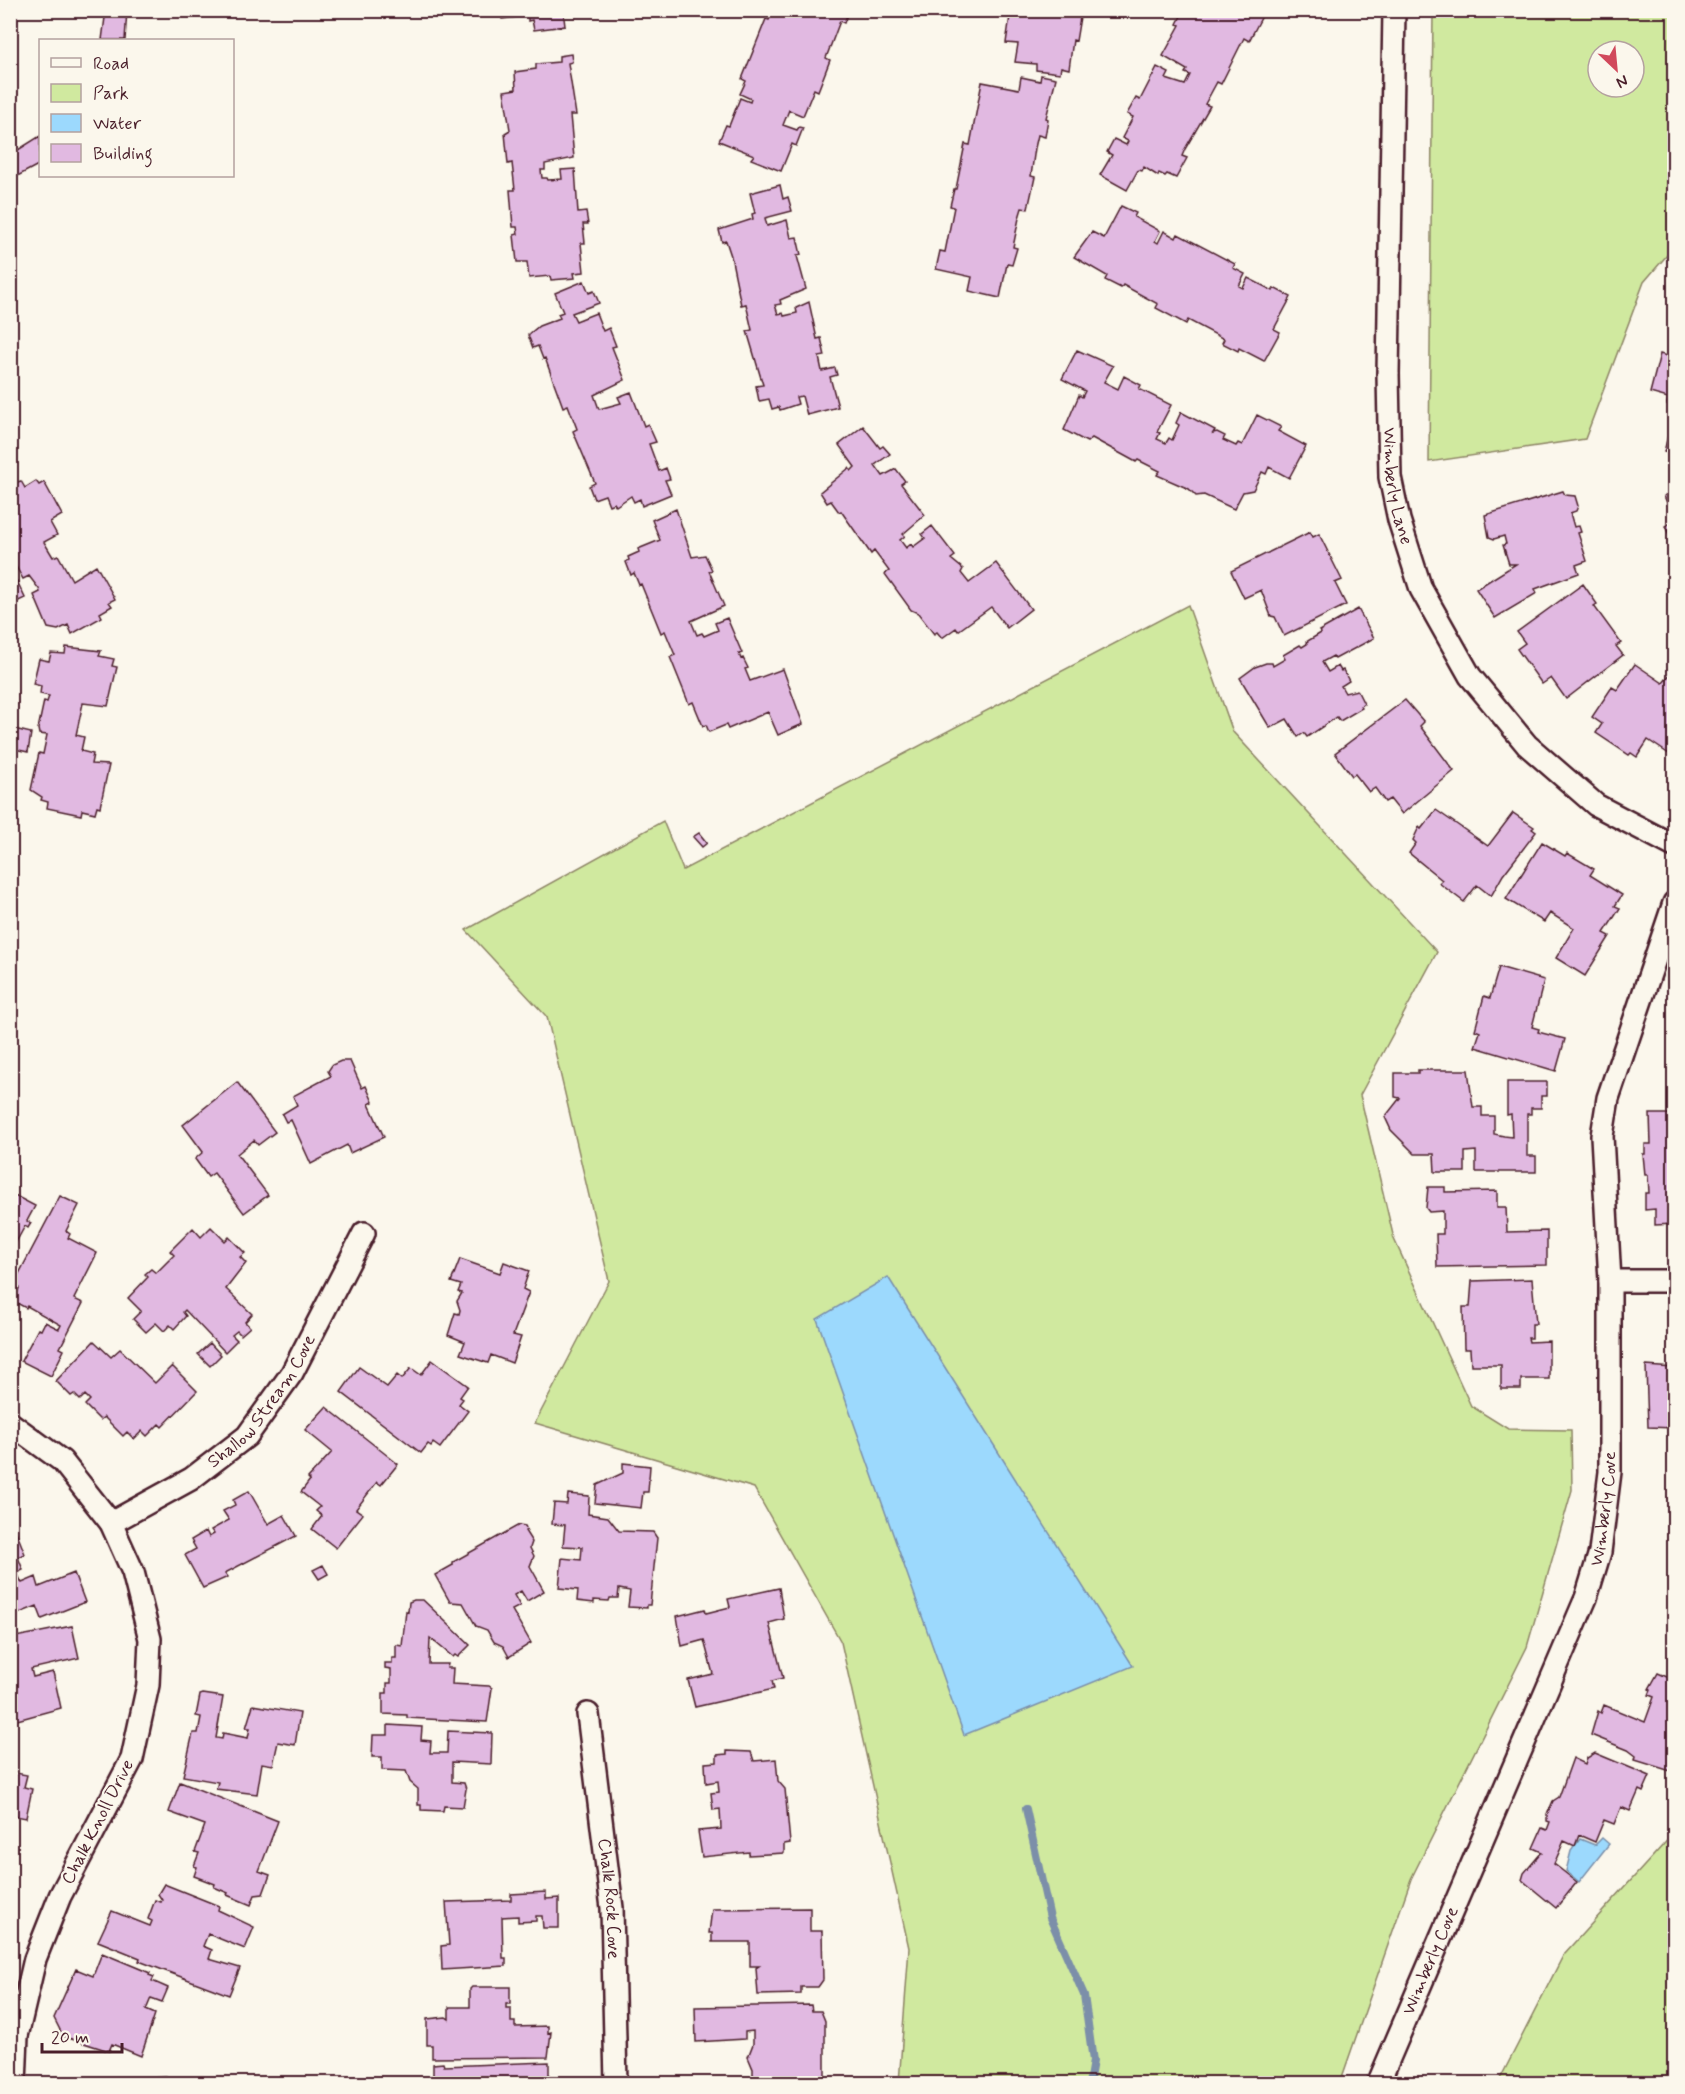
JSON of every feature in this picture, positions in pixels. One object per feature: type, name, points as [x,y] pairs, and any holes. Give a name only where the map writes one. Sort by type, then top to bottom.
[{"type":"street","name":"Wimberly Lane","points":[[1394,10],[1388,374],[1390,477],[1399,519],[1421,589],[1470,676],[1527,745],[1596,805],[1674,846]]},
{"type":"street","name":"Wimberly Cove","points":[[1378,2084],[1586,1598],[1600,1552],[1610,1472],[1610,1281],[1602,1136],[1606,1108],[1674,903]]},
{"type":"street","name":"Shallow Stream Cove","points":[[111,1523],[191,1479],[247,1436],[292,1373],[364,1233]]},
{"type":"street","points":[[1610,1281],[1674,1281]]},
{"type":"street","name":"Chalk Knoll Drive","points":[[10,1424],[62,1461],[111,1523],[133,1572],[150,1639],[148,1685],[132,1759],[60,1896],[35,1959],[18,2036],[15,2084]]},
{"type":"street","name":"Chalk Rock Cove","points":[[588,1714],[612,1908],[616,2084]]},
{"type":"green space","points":[[1433,11],[1674,11],[1674,247],[1644,282],[1585,439],[1429,462]]},
{"type":"green space","points":[[1188,605],[1233,732],[1437,952],[1360,1095],[1394,1239],[1471,1406],[1508,1429],[1571,1430],[1572,1490],[1527,1647],[1411,1879],[1340,2083],[899,2083],[909,1948],[841,1642],[754,1488],[535,1423],[609,1281],[547,1017],[466,930],[663,821],[683,870]]},
{"type":"green space","points":[[1674,1833],[1674,2083],[1498,2083],[1564,1954]]},
{"type":"water","points":[[888,1277],[1133,1666],[964,1735],[817,1319]]},
{"type":"water","points":[[1602,1838],[1609,1844],[1579,1882],[1566,1871],[1571,1851],[1580,1839],[1595,1845]]},
{"type":"building","points":[[106,10],[127,10],[125,39],[102,39]]},
{"type":"building","points":[[501,10],[563,10],[565,26],[534,30],[532,20],[528,21],[528,16],[502,19]]},
{"type":"building","points":[[773,10],[849,10],[844,23],[840,21],[826,58],[830,60],[818,91],[814,89],[803,116],[789,110],[783,125],[797,130],[799,127],[803,128],[796,146],[792,144],[781,171],[751,159],[754,155],[719,141],[726,125],[729,126],[740,98],[750,102],[751,99],[740,94],[746,81],[742,79],[766,19],[769,20]]},
{"type":"building","points":[[1017,10],[1081,11],[1076,41],[1073,40],[1069,69],[1061,67],[1060,73],[1036,70],[1036,64],[1015,62],[1018,44],[1006,43],[1010,16],[1016,17]]},
{"type":"building","points":[[1184,10],[1254,10],[1262,16],[1249,41],[1244,38],[1221,84],[1217,82],[1205,104],[1210,106],[1185,149],[1182,156],[1187,158],[1176,178],[1159,173],[1158,176],[1144,167],[1142,171],[1138,170],[1127,190],[1100,175],[1112,155],[1107,152],[1114,139],[1126,145],[1128,141],[1122,138],[1133,117],[1127,114],[1136,98],[1140,100],[1157,67],[1169,73],[1166,79],[1185,85],[1190,75],[1185,73],[1187,70],[1163,56],[1180,25],[1177,24]]},
{"type":"building","points":[[571,54],[572,62],[568,63],[576,115],[570,115],[574,158],[545,164],[545,170],[541,170],[542,178],[548,180],[562,179],[561,170],[575,169],[578,213],[586,212],[588,224],[583,224],[585,243],[581,243],[584,272],[574,273],[575,278],[551,280],[550,276],[529,278],[527,262],[517,262],[514,235],[518,234],[517,227],[513,227],[510,190],[515,190],[512,163],[508,164],[505,133],[510,130],[504,91],[516,89],[515,72],[536,69],[536,64],[559,62],[559,56]]},
{"type":"building","points":[[1041,75],[1056,78],[1046,118],[1048,119],[1045,137],[1038,135],[1031,176],[1035,177],[1028,209],[1022,208],[1019,218],[1013,247],[1017,248],[1012,265],[1007,264],[1000,298],[969,291],[972,277],[936,269],[940,251],[945,252],[954,207],[950,206],[954,189],[956,189],[965,144],[970,145],[982,82],[1019,89],[1021,77],[1040,81]]},
{"type":"building","points":[[39,137],[39,165],[10,180],[10,155]]},
{"type":"building","points":[[780,185],[783,199],[788,197],[792,211],[765,218],[767,226],[787,220],[791,238],[797,237],[801,255],[797,256],[806,289],[780,300],[781,304],[775,305],[778,314],[783,313],[784,316],[797,313],[796,308],[809,302],[817,339],[821,338],[825,356],[819,357],[822,371],[835,368],[837,375],[830,377],[838,407],[807,415],[802,396],[796,397],[798,404],[780,410],[779,407],[772,409],[769,399],[759,401],[756,386],[763,385],[747,331],[752,330],[746,304],[741,305],[731,256],[726,241],[722,242],[719,230],[753,219],[752,214],[755,213],[750,193]]},
{"type":"building","points":[[1121,206],[1136,213],[1134,217],[1160,231],[1155,241],[1158,243],[1164,231],[1176,238],[1178,234],[1235,264],[1233,268],[1245,274],[1239,286],[1243,288],[1248,278],[1291,297],[1274,329],[1280,332],[1264,361],[1239,348],[1238,351],[1222,343],[1224,339],[1188,320],[1186,324],[1156,308],[1158,304],[1123,285],[1121,288],[1105,280],[1107,276],[1074,257],[1092,232],[1104,238]]},
{"type":"building","points":[[584,281],[589,293],[594,291],[599,303],[572,313],[576,321],[596,313],[603,331],[609,328],[616,346],[612,347],[625,380],[594,395],[599,409],[621,403],[618,397],[631,392],[644,426],[648,424],[656,442],[649,444],[659,471],[666,468],[670,479],[665,480],[671,494],[642,506],[640,499],[634,502],[631,496],[616,506],[614,503],[609,505],[605,495],[594,499],[589,486],[595,483],[573,431],[577,429],[568,405],[563,407],[545,358],[543,359],[538,346],[533,348],[528,335],[539,326],[560,318],[558,314],[563,312],[555,293]]},
{"type":"building","points":[[1077,350],[1113,366],[1104,382],[1118,389],[1124,376],[1141,385],[1139,389],[1171,405],[1157,432],[1160,433],[1157,439],[1166,443],[1169,438],[1172,440],[1179,425],[1176,423],[1181,412],[1215,430],[1213,433],[1217,432],[1225,436],[1223,440],[1236,446],[1238,443],[1242,445],[1257,415],[1281,427],[1278,431],[1306,446],[1289,478],[1269,467],[1266,474],[1262,472],[1253,490],[1243,492],[1234,509],[1204,495],[1196,496],[1189,489],[1157,475],[1160,471],[1138,460],[1136,462],[1092,438],[1087,442],[1064,430],[1079,395],[1082,397],[1085,391],[1062,379]]},
{"type":"building","points":[[1660,354],[1674,358],[1674,406],[1667,404],[1668,398],[1650,393]]},
{"type":"building","points":[[1674,410],[1674,455],[1664,452]]},
{"type":"building","points":[[863,426],[880,448],[883,446],[890,454],[875,465],[883,476],[896,469],[905,481],[901,484],[925,515],[903,534],[905,536],[900,540],[906,548],[911,544],[913,547],[925,538],[922,534],[932,526],[955,556],[951,559],[963,569],[961,573],[969,583],[996,563],[1031,609],[1007,628],[991,607],[958,631],[956,628],[942,638],[937,632],[934,634],[918,613],[911,610],[885,574],[889,571],[874,551],[871,554],[841,511],[839,512],[831,501],[827,503],[820,492],[849,468],[851,471],[855,467],[839,445]]},
{"type":"building","points":[[21,481],[25,488],[36,481],[39,485],[44,482],[62,515],[50,522],[57,535],[44,542],[53,557],[58,555],[72,580],[96,565],[115,599],[109,602],[112,606],[100,613],[102,617],[72,634],[68,625],[58,630],[48,628],[34,595],[40,592],[39,589],[29,576],[23,579],[10,556],[10,484]]},
{"type":"building","points":[[1563,491],[1565,495],[1575,496],[1578,506],[1576,511],[1570,513],[1574,527],[1579,526],[1581,532],[1578,533],[1587,561],[1576,565],[1579,573],[1535,589],[1537,593],[1495,618],[1476,589],[1516,564],[1509,564],[1503,545],[1506,544],[1504,536],[1494,539],[1489,537],[1485,515]]},
{"type":"building","points":[[1674,491],[1674,518],[1664,496]]},
{"type":"building","points":[[676,509],[692,557],[705,555],[712,570],[709,571],[724,606],[691,621],[697,635],[702,633],[704,636],[718,630],[715,623],[727,618],[742,653],[739,654],[741,659],[743,658],[748,668],[745,669],[750,681],[783,669],[803,724],[778,735],[768,712],[728,729],[726,725],[709,732],[706,725],[703,726],[693,702],[689,704],[670,657],[675,655],[665,631],[661,633],[641,584],[639,585],[634,573],[631,575],[626,562],[629,560],[628,557],[639,552],[638,549],[660,540],[652,520]]},
{"type":"building","points":[[1674,521],[1674,545],[1665,526]]},
{"type":"building","points":[[1310,532],[1313,537],[1319,534],[1342,580],[1335,583],[1346,605],[1284,636],[1275,617],[1271,616],[1261,590],[1244,598],[1231,571]]},
{"type":"building","points":[[17,581],[25,598],[10,605],[10,584]]},
{"type":"building","points":[[1583,584],[1597,604],[1594,606],[1621,643],[1616,646],[1623,655],[1566,699],[1551,678],[1542,684],[1517,649],[1525,643],[1517,632]]},
{"type":"building","points":[[1358,609],[1374,638],[1335,659],[1333,656],[1322,662],[1328,672],[1338,666],[1341,671],[1343,670],[1349,681],[1341,686],[1345,693],[1357,690],[1364,704],[1362,708],[1340,721],[1337,717],[1307,737],[1304,733],[1298,737],[1287,719],[1270,728],[1240,678],[1255,667],[1266,663],[1272,663],[1273,666],[1285,659],[1283,655],[1300,645],[1302,647],[1307,644],[1306,642],[1321,633],[1319,631]]},
{"type":"building","points":[[66,647],[101,651],[99,656],[114,659],[112,666],[117,667],[108,706],[83,703],[76,735],[84,737],[81,751],[93,754],[91,764],[109,765],[100,807],[97,806],[95,813],[82,810],[81,815],[47,808],[48,802],[41,800],[42,797],[31,790],[39,753],[43,754],[47,735],[39,734],[38,729],[44,701],[47,702],[49,696],[40,694],[41,686],[33,684],[39,659],[49,661],[51,653],[65,654]]},
{"type":"building","points":[[1635,664],[1663,683],[1674,669],[1674,752],[1672,756],[1648,740],[1637,757],[1631,753],[1629,755],[1596,733],[1602,724],[1592,717],[1612,687],[1617,690]]},
{"type":"building","points":[[1405,700],[1424,722],[1420,726],[1454,771],[1402,814],[1390,799],[1385,802],[1375,788],[1369,792],[1355,774],[1352,776],[1335,753]]},
{"type":"building","points":[[10,728],[31,733],[28,752],[10,748]]},
{"type":"building","points":[[1436,810],[1488,846],[1513,813],[1534,827],[1532,829],[1536,832],[1503,875],[1491,896],[1477,885],[1464,902],[1439,883],[1442,880],[1409,853],[1416,843],[1413,840],[1419,827],[1421,829]]},
{"type":"building","points":[[699,833],[707,843],[702,847],[693,837]]},
{"type":"building","points":[[1542,842],[1565,856],[1567,853],[1594,869],[1590,875],[1622,895],[1615,906],[1620,908],[1604,933],[1610,936],[1585,976],[1556,958],[1574,928],[1550,913],[1544,922],[1506,899]]},
{"type":"building","points":[[1499,967],[1544,980],[1532,1027],[1539,1029],[1538,1032],[1565,1039],[1556,1071],[1475,1047],[1480,1032],[1475,1030],[1484,996],[1490,998]]},
{"type":"building","points":[[341,1061],[350,1061],[362,1088],[366,1086],[373,1102],[369,1104],[384,1137],[350,1153],[347,1145],[311,1164],[291,1120],[286,1122],[282,1114],[297,1105],[293,1096],[331,1076],[328,1071],[332,1065]]},
{"type":"building","points":[[1418,1070],[1468,1070],[1473,1107],[1482,1107],[1482,1116],[1494,1116],[1494,1134],[1512,1137],[1511,1114],[1507,1115],[1507,1082],[1547,1082],[1547,1096],[1541,1096],[1541,1108],[1531,1108],[1531,1114],[1527,1114],[1527,1156],[1536,1156],[1536,1172],[1476,1172],[1476,1151],[1465,1152],[1465,1172],[1435,1172],[1434,1154],[1415,1154],[1391,1130],[1385,1117],[1400,1098],[1395,1097],[1395,1073],[1418,1073]]},
{"type":"building","points":[[237,1082],[275,1132],[258,1145],[254,1140],[237,1154],[268,1195],[244,1213],[214,1173],[208,1177],[195,1159],[203,1152],[183,1125]]},
{"type":"building","points":[[1650,1114],[1674,1114],[1674,1224],[1655,1225],[1655,1209],[1645,1210],[1645,1193],[1649,1193],[1643,1154],[1645,1154],[1645,1144],[1651,1144]]},
{"type":"building","points":[[1428,1187],[1445,1187],[1445,1192],[1497,1191],[1497,1207],[1506,1207],[1507,1232],[1547,1231],[1547,1265],[1437,1267],[1436,1234],[1443,1234],[1443,1211],[1429,1212],[1426,1208]]},
{"type":"building","points":[[10,1193],[35,1206],[27,1221],[31,1223],[28,1228],[25,1226],[10,1253]]},
{"type":"building","points":[[60,1196],[79,1205],[66,1231],[70,1234],[68,1238],[97,1253],[74,1299],[83,1303],[60,1348],[64,1350],[51,1376],[21,1361],[38,1329],[41,1330],[45,1322],[59,1329],[61,1325],[13,1301],[19,1288],[13,1285]]},
{"type":"building","points":[[211,1227],[225,1241],[229,1237],[245,1253],[240,1257],[246,1263],[226,1289],[252,1314],[245,1322],[250,1327],[241,1335],[237,1331],[232,1335],[237,1340],[225,1352],[185,1310],[183,1312],[186,1316],[174,1329],[170,1325],[164,1331],[156,1323],[146,1332],[133,1319],[141,1311],[128,1298],[148,1277],[145,1274],[151,1269],[156,1273],[174,1255],[170,1251],[193,1228],[201,1237]]},
{"type":"building","points":[[460,1259],[500,1273],[504,1262],[529,1271],[523,1289],[529,1292],[513,1335],[521,1337],[512,1363],[491,1355],[488,1363],[460,1354],[465,1342],[448,1335],[455,1313],[459,1314],[460,1310],[457,1301],[462,1293],[458,1292],[461,1285],[451,1282]]},
{"type":"building","points":[[1532,1279],[1536,1324],[1532,1324],[1532,1338],[1528,1338],[1529,1342],[1549,1341],[1549,1379],[1521,1379],[1521,1389],[1501,1389],[1501,1365],[1471,1365],[1470,1349],[1464,1349],[1463,1307],[1470,1307],[1472,1281]]},
{"type":"building","points":[[94,1341],[111,1357],[120,1349],[155,1383],[172,1366],[197,1391],[162,1427],[159,1424],[147,1436],[142,1431],[134,1439],[127,1432],[123,1436],[104,1417],[100,1420],[85,1405],[90,1400],[85,1395],[80,1400],[74,1394],[71,1396],[56,1381]]},
{"type":"building","points":[[210,1343],[221,1355],[210,1366],[198,1354]]},
{"type":"building","points":[[432,1360],[468,1386],[460,1397],[463,1399],[459,1404],[468,1411],[440,1448],[433,1443],[431,1446],[428,1444],[421,1453],[341,1392],[359,1367],[387,1387],[397,1375],[402,1379],[411,1368],[421,1375]]},
{"type":"building","points":[[1646,1366],[1674,1368],[1674,1428],[1648,1427]]},
{"type":"building","points":[[326,1407],[398,1464],[381,1485],[377,1482],[356,1509],[363,1514],[336,1548],[312,1529],[322,1516],[316,1511],[320,1507],[301,1492],[310,1480],[308,1478],[332,1452],[305,1430]]},
{"type":"building","points":[[623,1463],[650,1466],[648,1492],[643,1492],[641,1508],[595,1503],[597,1485],[623,1473]]},
{"type":"building","points":[[249,1491],[268,1524],[284,1515],[296,1536],[225,1573],[228,1577],[203,1588],[185,1555],[196,1549],[191,1540],[206,1531],[209,1537],[214,1534],[211,1530],[229,1520],[223,1511],[235,1505],[233,1500]]},
{"type":"building","points":[[568,1494],[589,1496],[588,1514],[608,1517],[619,1531],[653,1532],[657,1538],[650,1605],[647,1605],[647,1608],[628,1607],[630,1591],[619,1589],[618,1598],[610,1598],[609,1601],[594,1600],[594,1603],[577,1601],[578,1590],[559,1588],[562,1558],[581,1560],[582,1547],[563,1546],[565,1525],[552,1524],[554,1503],[567,1504]]},
{"type":"building","points":[[519,1525],[525,1526],[527,1530],[525,1531],[532,1542],[530,1548],[534,1556],[530,1566],[544,1591],[527,1601],[521,1591],[514,1595],[520,1606],[512,1610],[531,1643],[509,1657],[503,1646],[494,1642],[487,1630],[476,1626],[463,1603],[450,1602],[435,1575],[453,1565],[453,1562]]},
{"type":"building","points":[[14,1526],[25,1554],[18,1557],[23,1570],[17,1573],[22,1583],[36,1577],[39,1587],[74,1573],[85,1602],[42,1619],[37,1606],[12,1616],[10,1619],[10,1527]]},
{"type":"building","points":[[323,1565],[328,1574],[319,1579],[313,1570]]},
{"type":"building","points":[[779,1588],[784,1619],[769,1623],[783,1678],[772,1681],[774,1689],[695,1707],[688,1680],[713,1674],[704,1640],[682,1646],[677,1616],[705,1609],[706,1613],[730,1607],[728,1599]]},
{"type":"building","points":[[423,1600],[470,1645],[458,1657],[455,1655],[453,1657],[430,1638],[429,1664],[448,1664],[447,1668],[453,1668],[452,1684],[492,1688],[487,1722],[407,1718],[407,1715],[383,1714],[383,1693],[387,1693],[387,1683],[391,1683],[391,1669],[385,1668],[385,1663],[392,1663],[392,1658],[396,1658],[396,1645],[402,1646],[406,1611],[408,1612],[409,1602]]},
{"type":"building","points":[[72,1626],[79,1658],[31,1669],[33,1677],[53,1672],[61,1708],[10,1722],[10,1638]]},
{"type":"building","points":[[1658,1673],[1674,1680],[1674,1772],[1635,1760],[1636,1756],[1628,1750],[1591,1735],[1598,1711],[1601,1713],[1604,1705],[1645,1722],[1654,1697],[1649,1695],[1651,1690],[1649,1689]]},
{"type":"building","points":[[200,1695],[223,1697],[216,1738],[222,1739],[223,1733],[248,1738],[250,1728],[246,1728],[253,1705],[300,1713],[295,1745],[278,1742],[273,1765],[262,1763],[257,1794],[216,1789],[218,1782],[183,1776],[193,1733],[198,1733],[201,1717],[196,1716]]},
{"type":"building","points":[[388,1725],[422,1727],[421,1740],[431,1741],[430,1753],[447,1753],[448,1731],[492,1733],[491,1764],[452,1762],[452,1782],[464,1783],[466,1789],[463,1807],[444,1806],[443,1811],[421,1810],[421,1805],[418,1805],[418,1789],[410,1782],[406,1771],[382,1770],[382,1757],[372,1757],[373,1735],[388,1735]]},
{"type":"building","points":[[727,1751],[751,1752],[754,1761],[776,1759],[778,1781],[785,1789],[790,1843],[784,1844],[784,1853],[749,1855],[749,1852],[702,1857],[698,1831],[721,1829],[720,1809],[713,1810],[711,1793],[719,1792],[718,1781],[706,1783],[705,1763],[717,1762],[717,1755],[727,1754]]},
{"type":"building","points":[[1595,1753],[1650,1776],[1643,1792],[1639,1790],[1630,1811],[1621,1807],[1614,1824],[1604,1820],[1595,1842],[1579,1835],[1575,1846],[1564,1841],[1554,1864],[1577,1882],[1556,1908],[1522,1880],[1524,1873],[1542,1852],[1533,1848],[1542,1828],[1547,1830],[1550,1822],[1547,1821],[1547,1815],[1553,1801],[1559,1797],[1573,1758],[1585,1764],[1587,1758]]},
{"type":"building","points":[[10,1772],[27,1775],[24,1787],[32,1789],[26,1818],[10,1815]]},
{"type":"building","points":[[180,1782],[278,1821],[259,1871],[270,1875],[263,1894],[255,1895],[251,1905],[227,1895],[228,1893],[214,1887],[215,1884],[194,1876],[197,1867],[194,1866],[199,1853],[195,1852],[205,1825],[169,1812]]},
{"type":"building","points":[[164,1884],[219,1906],[218,1910],[254,1927],[245,1949],[208,1934],[203,1946],[212,1950],[209,1959],[240,1968],[229,1995],[139,1961],[140,1958],[98,1941],[112,1911],[150,1926],[152,1921],[148,1919],[155,1900],[161,1902],[162,1900],[158,1894]]},
{"type":"building","points":[[546,1892],[546,1899],[559,1898],[559,1928],[543,1928],[542,1916],[536,1916],[536,1921],[518,1922],[518,1916],[502,1917],[503,1958],[506,1958],[506,1966],[442,1970],[441,1946],[449,1945],[446,1902],[511,1900],[511,1894]]},
{"type":"building","points":[[810,1908],[810,1931],[822,1931],[823,1980],[818,1987],[801,1987],[801,1994],[758,1995],[756,1968],[759,1966],[750,1966],[750,1942],[712,1942],[712,1933],[709,1933],[712,1909]]},
{"type":"building","points":[[102,1953],[150,1973],[149,1975],[154,1977],[152,1981],[168,1988],[162,2002],[151,1998],[146,2010],[155,2014],[141,2056],[112,2044],[109,2051],[59,2035],[61,2032],[54,2018],[76,1969],[93,1976]]},
{"type":"building","points":[[472,1987],[510,1987],[510,2004],[506,2004],[506,2008],[511,2008],[511,2022],[515,2022],[515,2027],[548,2026],[548,2033],[551,2032],[548,2057],[432,2058],[432,2045],[427,2045],[427,2019],[446,2017],[449,2019],[449,2007],[470,2007]]},
{"type":"building","points":[[811,2005],[812,2011],[821,2011],[825,2021],[825,2082],[753,2083],[753,2069],[748,2057],[753,2044],[753,2031],[745,2032],[745,2039],[696,2042],[695,2007]]},
{"type":"building","points":[[549,2062],[549,2084],[433,2084],[433,2064],[443,2063],[444,2066]]},
{"type":"building","points":[[166,2076],[167,2084],[88,2084],[88,2081]]},
{"type":"waterway","points":[[1026,1809],[1050,1918],[1084,1995],[1093,2061],[1089,2084]]}]
